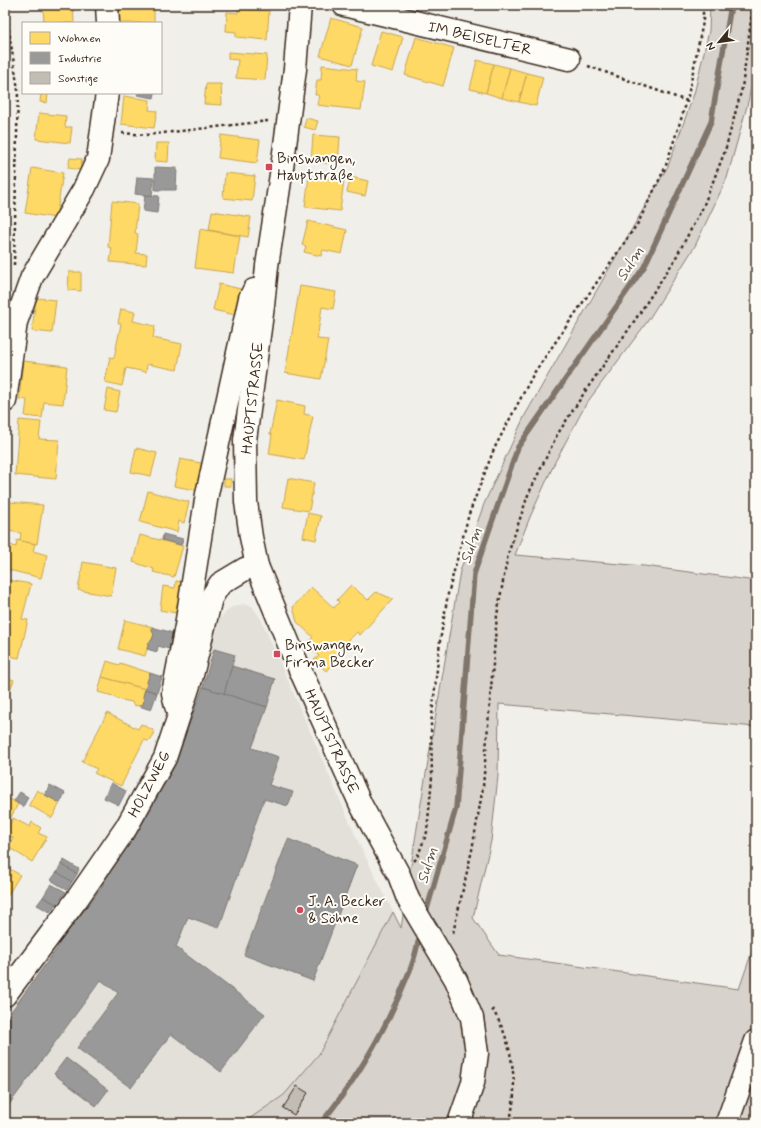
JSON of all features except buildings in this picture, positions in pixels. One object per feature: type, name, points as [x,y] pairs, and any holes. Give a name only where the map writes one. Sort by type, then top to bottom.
[{"type":"street","points":[[107,5],[108,22]]},
{"type":"street","name":"HAUPTSTRASSE","points":[[300,5],[289,118],[267,266],[245,440],[246,502],[257,566],[293,654],[361,806],[399,875],[408,900],[430,934],[456,980],[472,1018],[478,1053],[473,1084],[459,1123]]},
{"type":"street","name":"IM BEISELTER","points":[[344,5],[569,59]]},
{"type":"street","points":[[5,401],[16,322],[32,277],[84,189],[98,159],[107,94]]},
{"type":"street","points":[[180,714],[174,703],[173,693],[208,494],[250,298],[267,266]]},
{"type":"street","name":"HOLZWEG","points":[[5,996],[76,900],[126,828],[165,758],[192,679],[211,598],[220,584],[245,569],[257,566]]},
{"type":"street","points":[[727,1123],[756,1041]]},
{"type":"path","points":[[5,5],[18,90],[14,266]]},
{"type":"path","points":[[399,875],[417,858],[427,832],[432,778],[431,725],[440,641],[448,594],[469,514],[494,449],[534,373],[638,223],[665,168],[687,101],[703,22],[703,5]]},
{"type":"path","points":[[453,934],[472,850],[483,787],[497,614],[508,554],[528,495],[557,435],[674,261],[703,207],[725,151],[742,88],[753,5]]},
{"type":"path","points":[[569,59],[687,101]]},
{"type":"path","points":[[102,130],[146,135],[289,118]]},
{"type":"shaded area","points":[[710,5],[756,5],[756,65],[747,106],[727,178],[695,246],[647,322],[586,404],[555,462],[530,517],[515,555],[644,566],[756,581],[756,727],[499,704],[498,776],[491,841],[473,918],[499,955],[739,989],[756,940],[756,1123],[243,1123],[284,1095],[319,1054],[393,912],[401,928],[460,571],[484,504],[524,417],[668,166],[694,94],[709,31]]},
{"type":"shaded area","points":[[242,604],[252,606],[261,619],[361,848],[393,912],[319,1054],[284,1096],[243,1123],[5,1123],[5,1007],[68,924],[129,835],[216,622],[230,608]]},
{"type":"waterway","name":"Sulm","points":[[425,916],[456,808],[474,574],[518,447],[644,267],[711,122],[731,5]]},
{"type":"waterway","name":"Sulm","points":[[321,1123],[348,1087],[372,1050],[392,1011],[410,970],[421,932]]},
{"type":"place","name":"Binswangen, Hauptstraße","points":[[269,167]]},
{"type":"place","name":"Binswangen, Firma Becker","points":[[277,654]]},
{"type":"place","name":"J. A. Becker & Söhne","points":[[300,910]]}]
